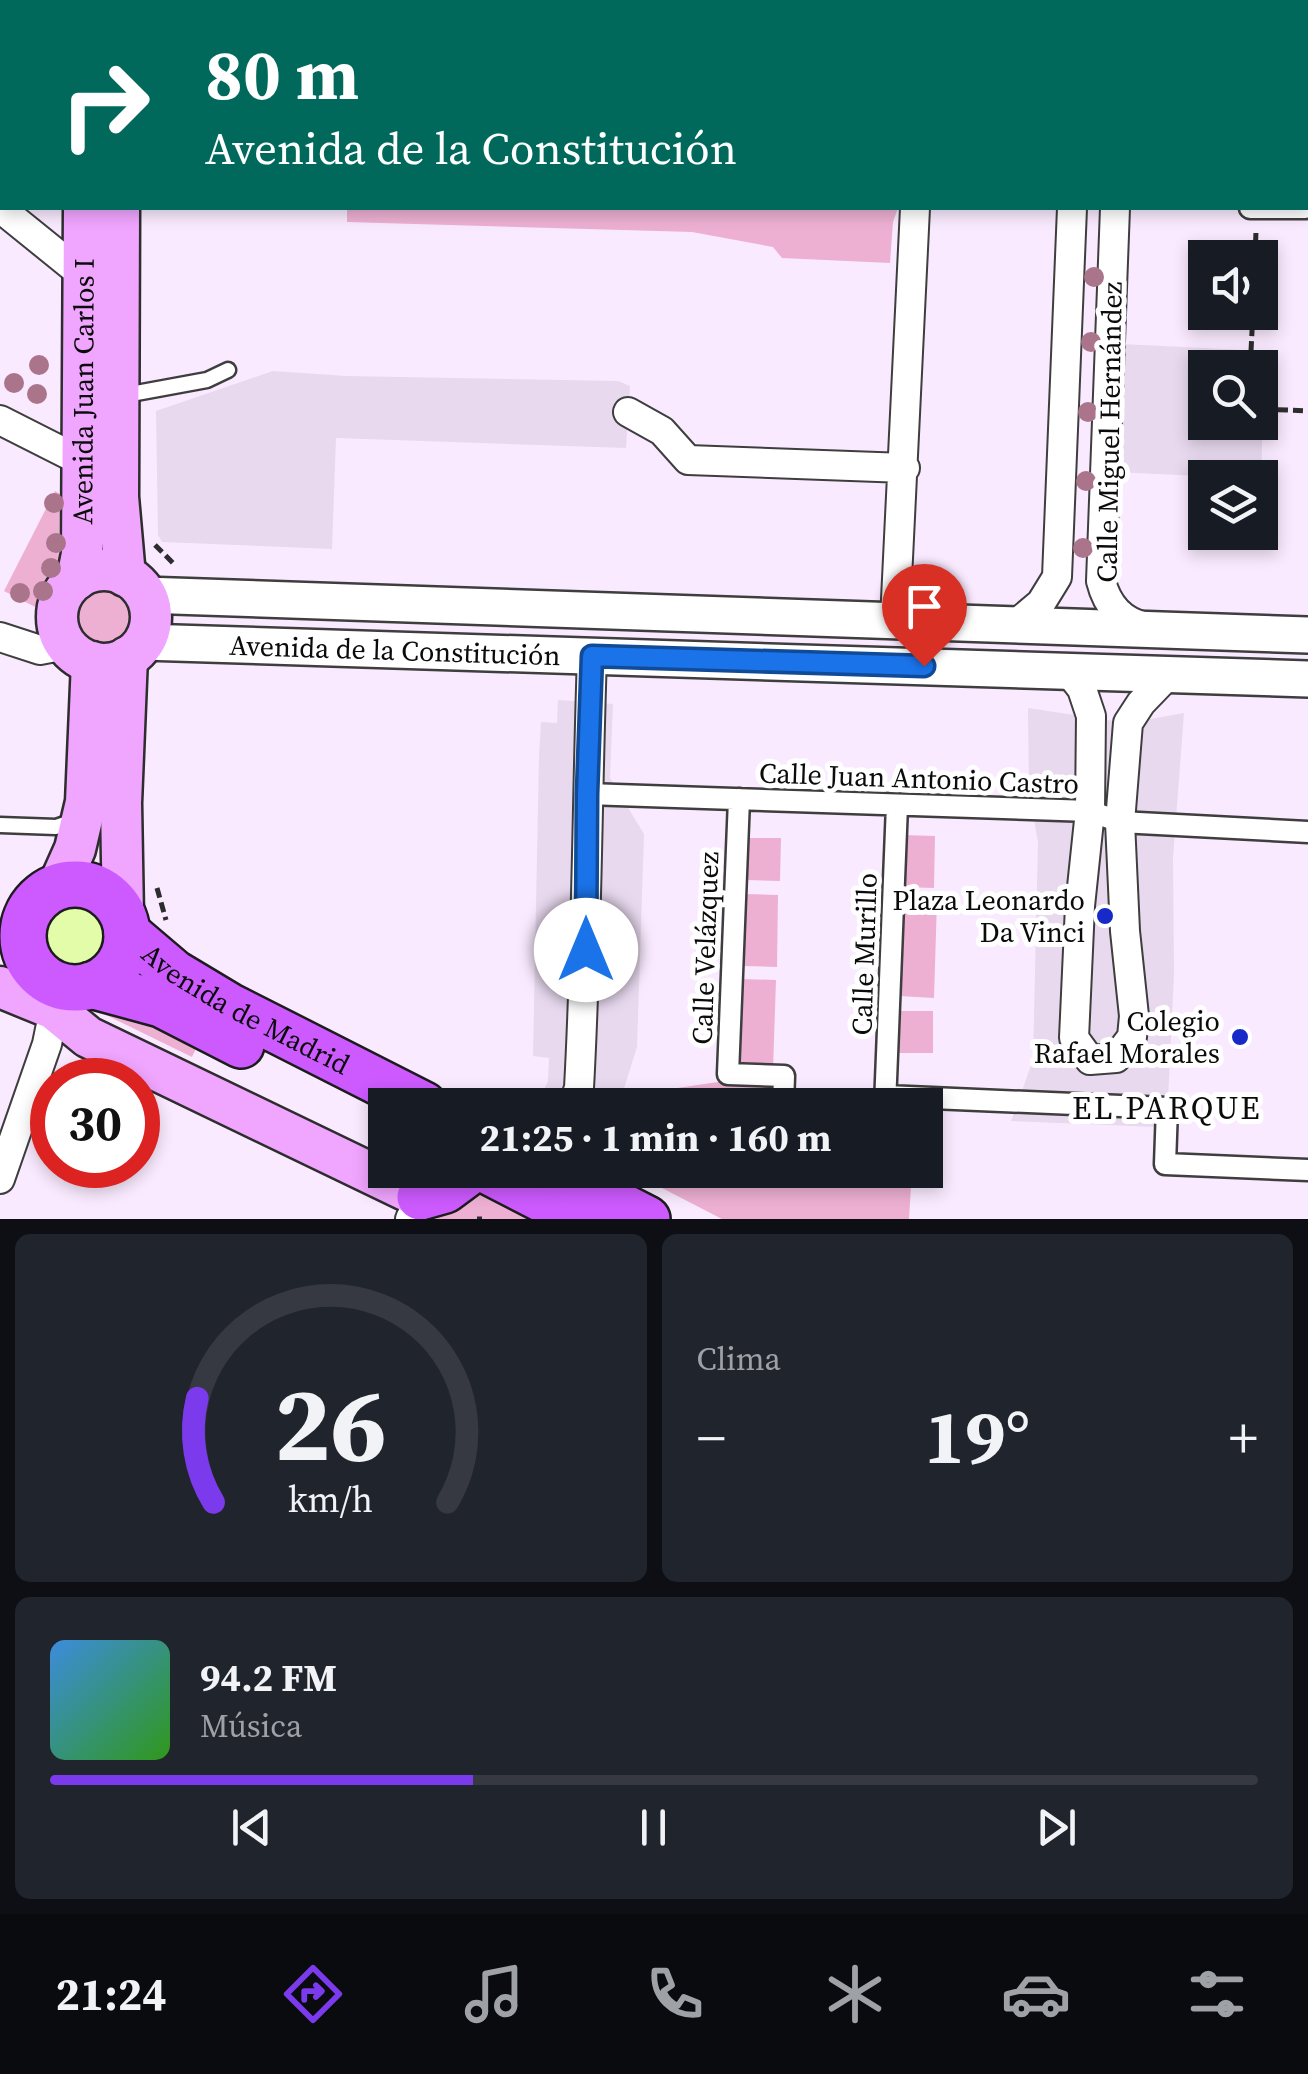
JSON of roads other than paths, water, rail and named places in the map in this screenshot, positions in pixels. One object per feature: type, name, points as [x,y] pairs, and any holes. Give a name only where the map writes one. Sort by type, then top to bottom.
[{"type":"main road","name":"Avenida Juan Carlos I","points":[[84,210],[82,554],[77,578],[64,592],[58,609],[58,628],[107,652]]},
{"type":"main road","name":"Avenida Juan Carlos I","points":[[32,890],[74,849],[86,802],[107,652],[150,615],[134,585],[118,497],[119,210]]},
{"type":"main road","points":[[77,578],[104,570],[134,585]]},
{"type":"main road","name":"Avenida Juan Carlos I","points":[[107,652],[121,803],[125,925]]},
{"type":"main road","points":[[77,884],[96,888],[112,900],[125,925],[125,949],[116,967],[105,978],[68,993],[36,970],[12,930],[27,916],[32,890],[77,884]]},
{"type":"main road","name":"Avenida de Madrid","points":[[125,925],[174,973],[229,1006],[391,1088]]},
{"type":"main road","name":"Avenida de Madrid","points":[[0,987],[161,1004],[368,1111]]},
{"type":"main road","name":"Avenida de Madrid","points":[[68,993],[88,1038],[418,1195]]},
{"type":"main road","points":[[418,1195],[448,1188]]},
{"type":"main road","points":[[521,1188],[581,1219]]},
{"type":"main road","points":[[587,1188],[648,1219]]},
{"type":"street","points":[[3,210],[84,275]]},
{"type":"street","points":[[896,620],[915,210]]},
{"type":"street","name":"Calle Miguel Hernández","points":[[1016,624],[1041,602],[1056,577],[1072,210]]},
{"type":"street","name":"Calle Miguel Hernández","points":[[1115,210],[1102,581],[1116,611],[1126,620],[1152,628]]},
{"type":"street","points":[[628,412],[662,431],[688,460],[905,468]]},
{"type":"street","points":[[0,420],[81,462]]},
{"type":"street","name":"Avenida de la Constitución","points":[[134,585],[896,620],[1308,634]]},
{"type":"street","points":[[0,637],[40,650],[107,652]]},
{"type":"street","name":"Avenida de la Constitución","points":[[107,652],[592,656],[1308,678]]},
{"type":"street","points":[[579,1088],[592,656]]},
{"type":"street","points":[[1068,671],[1082,689],[1091,716],[1090,812],[1080,906],[1074,1038],[1090,1060],[1100,1061],[1116,1058],[1132,1037],[1134,1016],[1120,822],[1128,722],[1169,674]]},
{"type":"street","name":"Calle Juan Antonio Castro","points":[[587,794],[1090,812],[1120,822],[1308,832]]},
{"type":"street","name":"Calle Velázquez","points":[[739,799],[728,1074],[784,1076],[784,1088]]},
{"type":"street","name":"Calle Murillo","points":[[887,1088],[898,805]]},
{"type":"street","points":[[0,1178],[68,993]]},
{"type":"street","points":[[943,1102],[1167,1108],[1165,1164],[1308,1170]]},
{"type":"lane","points":[[120,396],[208,380],[228,370]]},
{"type":"lane","points":[[0,825],[56,827],[82,818]]},
{"type":"place","name":"Plaza Leonardo Da Vinci","points":[[1105,916]]},
{"type":"place","name":"Colegio Rafael Morales","points":[[1240,1037]]},
{"type":"district","name":"EL PARQUE","points":[[1167,1108]]}]
